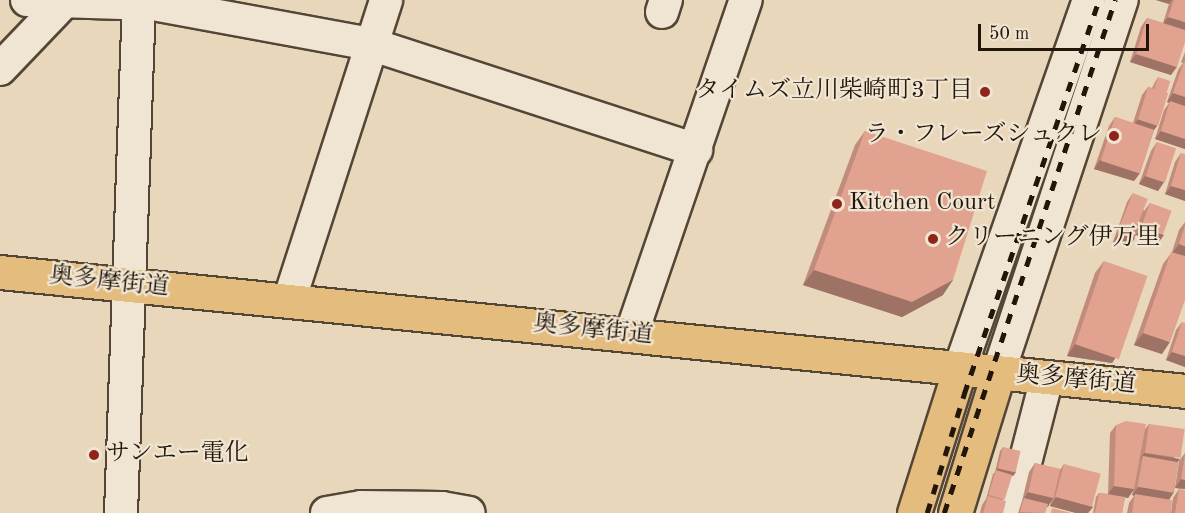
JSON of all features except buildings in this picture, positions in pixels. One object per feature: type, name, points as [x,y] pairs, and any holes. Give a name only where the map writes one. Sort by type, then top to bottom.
[{"type":"main road","name":"奥多摩街道","points":[[0,272],[1185,391]]},
{"type":"main road","points":[[914,513],[960,368]]},
{"type":"main road","points":[[955,513],[998,374]]},
{"type":"street","points":[[27,0],[139,2],[370,44],[696,150]]},
{"type":"street","points":[[290,301],[370,44],[386,0]]},
{"type":"street","points":[[631,335],[746,0]]},
{"type":"street","points":[[960,368],[1089,0]]},
{"type":"street","points":[[998,374],[1122,0]]},
{"type":"street","points":[[0,69],[64,2]]},
{"type":"street","points":[[121,513],[127,285],[139,2]]},
{"type":"street","points":[[1012,513],[1047,378]]},
{"type":"street","points":[[327,513],[361,507],[442,508],[469,513]]},
{"type":"railway","points":[[927,513],[964,394],[1099,0]]},
{"type":"railway","points":[[944,513],[1115,0]]},
{"type":"place","name":"タイムズ立川柴崎町3丁目","points":[[985,92]]},
{"type":"place","name":"ラ・フレーズシュクレ","points":[[1114,136]]},
{"type":"place","name":"Kitchen Court","points":[[837,204]]},
{"type":"place","name":"クリーニング伊万里","points":[[933,239]]},
{"type":"place","name":"サンエー電化","points":[[94,455]]}]
